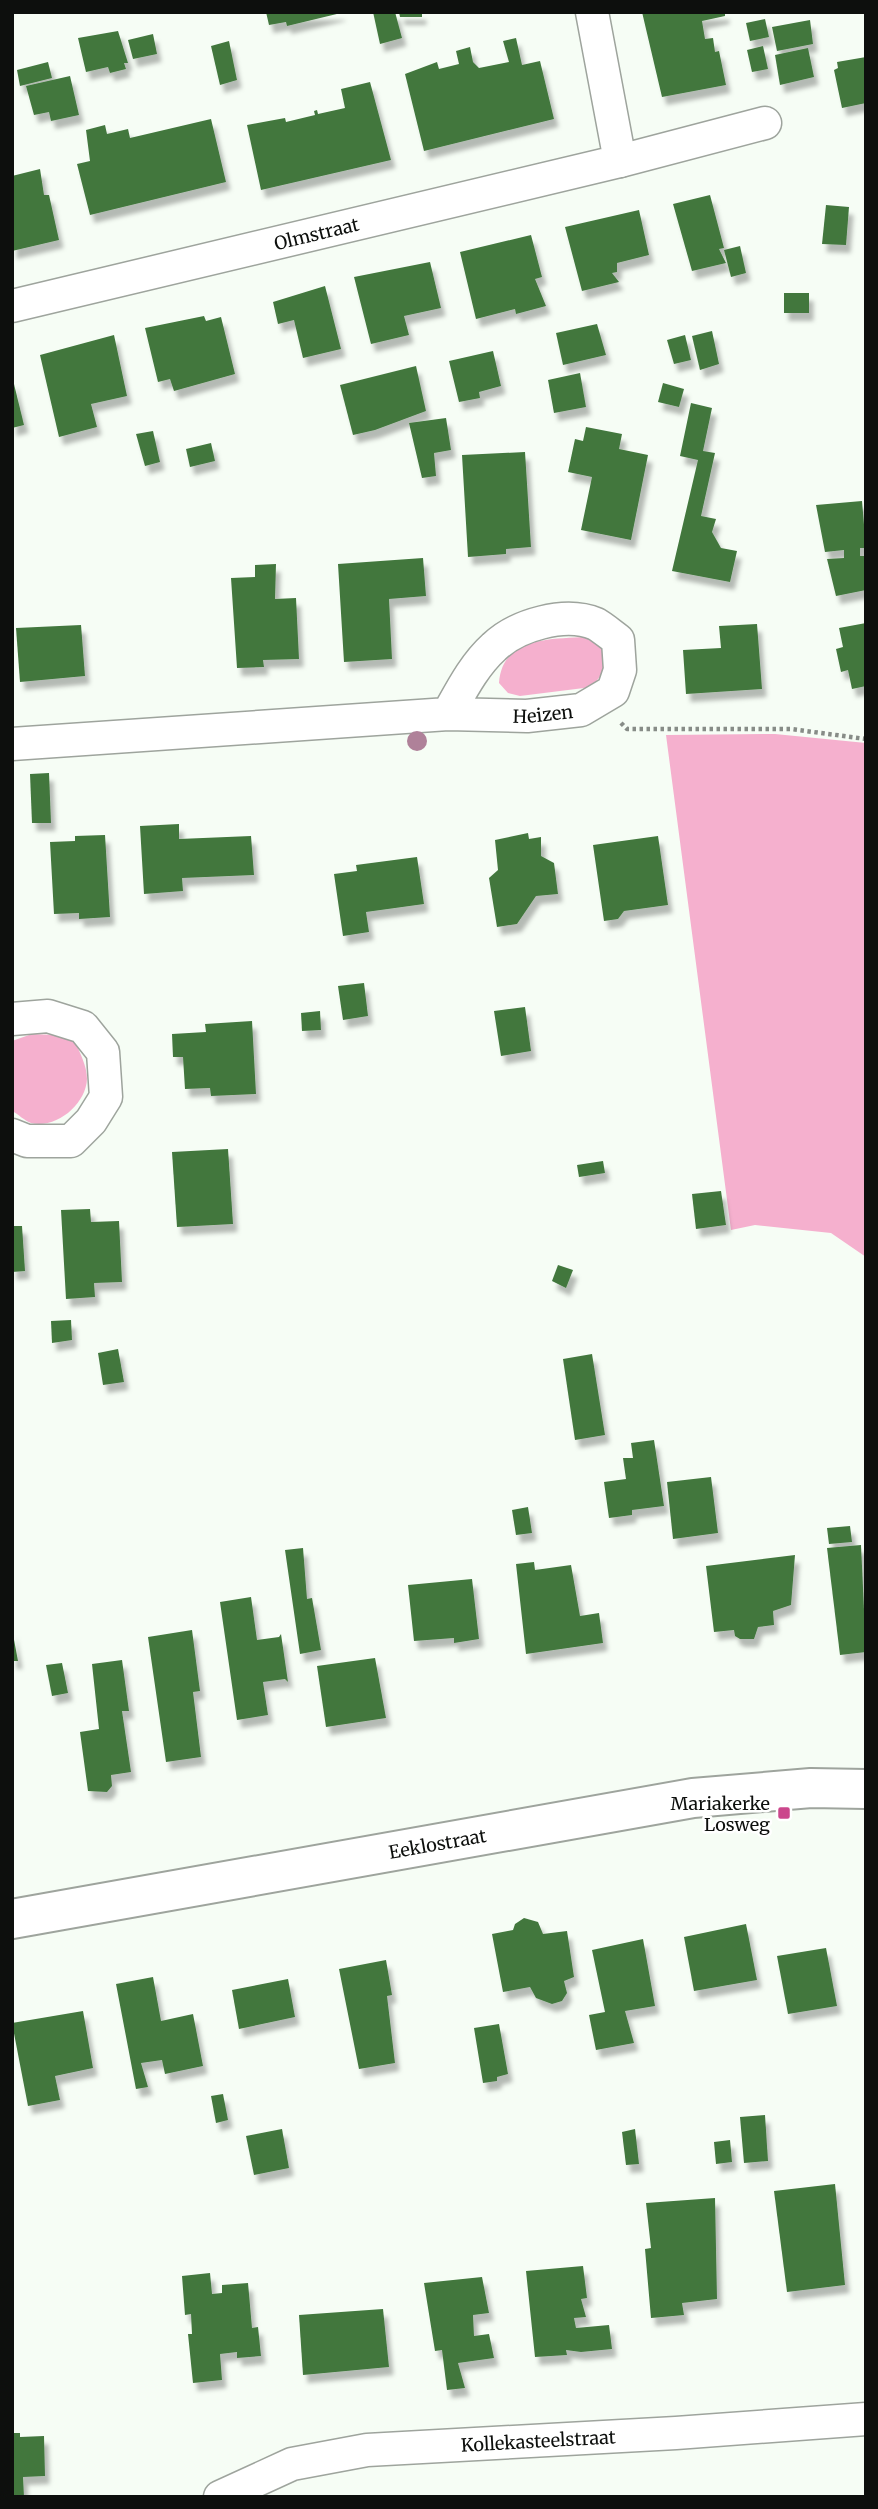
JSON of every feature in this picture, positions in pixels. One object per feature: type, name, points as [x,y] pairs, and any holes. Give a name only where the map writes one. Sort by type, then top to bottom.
[{"type":"street","points":[[592,12],[621,161]]},
{"type":"street","name":"Olmstraat","points":[[12,306],[621,161],[765,123]]},
{"type":"street","points":[[449,714],[464,684],[494,646],[522,628],[559,619],[595,624],[618,640],[620,670],[612,691],[598,700]]},
{"type":"street","name":"Heizen","points":[[12,744],[449,714],[527,716],[581,710],[598,700]]},
{"type":"street","points":[[12,1019],[48,1016],[83,1027],[103,1052],[106,1097],[92,1121],[71,1141],[27,1141],[12,1135]]},
{"type":"street","name":"Eeklostraat","points":[[12,1920],[694,1798],[811,1788],[866,1789]]},
{"type":"street","name":"Kollekasteelstraat","points":[[220,2497],[292,2465],[367,2450],[676,2433],[866,2419]]},
{"type":"path","points":[[598,700],[628,730],[791,729],[866,738]]},
{"type":"shaded area","points":[[585,637],[598,644],[606,657],[604,671],[592,687],[520,696],[508,693],[499,683],[508,657],[518,649],[542,641]]},
{"type":"shaded area","points":[[775,734],[866,743],[866,1257],[831,1233],[755,1225],[731,1230],[666,735]]},
{"type":"shaded area","points":[[32,1034],[56,1035],[75,1042],[87,1074],[85,1088],[76,1105],[60,1118],[41,1124],[31,1123],[12,1111],[12,1041]]},
{"type":"building","points":[[266,12],[341,13],[287,26],[286,22],[269,25]]},
{"type":"building","points":[[373,12],[395,12],[402,38],[380,44]]},
{"type":"building","points":[[399,12],[422,12],[422,17],[400,17]]},
{"type":"building","points":[[642,12],[725,12],[725,16],[702,21],[705,39],[713,38],[715,52],[719,51],[726,85],[662,97]]},
{"type":"building","points":[[765,19],[769,37],[750,41],[746,23]]},
{"type":"building","points":[[810,20],[813,44],[777,51],[772,27]]},
{"type":"building","points":[[118,31],[128,63],[124,63],[126,69],[110,73],[108,67],[86,72],[78,38]]},
{"type":"building","points":[[153,34],[157,54],[133,59],[128,40]]},
{"type":"building","points":[[516,38],[522,65],[540,61],[554,119],[424,151],[405,74],[437,62],[439,69],[459,64],[456,51],[470,47],[473,62],[479,68],[509,62],[503,41]]},
{"type":"building","points":[[229,41],[237,80],[220,85],[211,46]]},
{"type":"building","points":[[763,46],[768,69],[752,72],[747,50]]},
{"type":"building","points":[[808,48],[814,77],[780,85],[775,55]]},
{"type":"building","points":[[866,57],[866,103],[842,108],[834,70],[838,68],[837,62]]},
{"type":"building","points":[[48,62],[52,78],[20,86],[17,70]]},
{"type":"building","points":[[70,76],[79,115],[51,121],[49,112],[34,115],[26,86]]},
{"type":"building","points":[[370,82],[391,160],[261,190],[247,125],[285,118],[286,122],[315,115],[314,111],[317,110],[318,114],[345,108],[341,89]]},
{"type":"building","points":[[211,119],[226,182],[90,215],[77,164],[90,161],[86,130],[105,125],[107,134],[128,129],[130,138]]},
{"type":"building","points":[[40,169],[44,195],[49,195],[59,240],[12,251],[12,176]]},
{"type":"building","points":[[710,195],[724,248],[719,249],[726,263],[692,271],[673,204]]},
{"type":"building","points":[[826,205],[849,207],[846,245],[822,244]]},
{"type":"building","points":[[639,210],[649,255],[617,263],[617,272],[612,273],[619,282],[582,291],[565,227]]},
{"type":"building","points":[[531,235],[542,277],[535,279],[546,306],[516,314],[515,309],[476,319],[460,252]]},
{"type":"building","points":[[740,246],[746,273],[731,277],[724,250]]},
{"type":"building","points":[[430,262],[441,308],[404,316],[409,335],[371,344],[354,277]]},
{"type":"building","points":[[325,286],[341,349],[303,358],[294,320],[278,324],[273,302]]},
{"type":"building","points":[[784,293],[809,293],[809,313],[784,313]]},
{"type":"building","points":[[204,316],[206,321],[221,317],[235,374],[174,391],[170,379],[158,382],[145,328]]},
{"type":"building","points":[[597,324],[606,355],[563,365],[556,333]]},
{"type":"building","points":[[712,331],[719,364],[700,370],[692,336]]},
{"type":"building","points":[[114,335],[127,396],[91,404],[97,427],[59,437],[40,355]]},
{"type":"building","points":[[685,335],[691,360],[674,364],[667,340]]},
{"type":"building","points":[[493,351],[501,386],[479,392],[480,398],[459,402],[449,361]]},
{"type":"building","points":[[416,366],[426,411],[375,430],[353,435],[340,385]]},
{"type":"building","points":[[580,373],[586,407],[554,413],[548,380]]},
{"type":"building","points":[[12,381],[24,425],[12,428]]},
{"type":"building","points":[[663,383],[684,389],[679,407],[658,402]]},
{"type":"building","points":[[691,403],[712,408],[703,451],[715,453],[701,516],[716,519],[712,532],[721,548],[737,551],[730,582],[672,571],[698,460],[680,456]]},
{"type":"building","points":[[446,418],[451,450],[434,453],[436,476],[422,478],[409,423]]},
{"type":"building","points":[[586,427],[622,434],[619,449],[648,455],[631,540],[581,530],[592,477],[568,472],[575,439],[583,441]]},
{"type":"building","points":[[153,431],[160,462],[145,466],[136,434]]},
{"type":"building","points":[[211,443],[215,461],[190,467],[186,449]]},
{"type":"building","points":[[525,452],[531,547],[506,549],[506,554],[468,557],[462,455]]},
{"type":"building","points":[[862,501],[866,548],[860,548],[860,556],[866,556],[866,590],[836,596],[827,559],[844,558],[844,550],[825,552],[816,505]]},
{"type":"building","points":[[423,558],[426,596],[389,599],[392,659],[344,662],[338,564]]},
{"type":"building","points":[[276,564],[275,599],[296,598],[299,659],[263,660],[264,667],[237,668],[231,578],[255,577],[255,565]]},
{"type":"building","points":[[866,623],[866,686],[852,689],[848,670],[841,672],[836,649],[843,647],[839,628]]},
{"type":"building","points":[[757,624],[762,689],[686,694],[683,650],[721,648],[719,626]]},
{"type":"building","points":[[81,625],[85,676],[20,682],[16,628]]},
{"type":"building","points":[[49,773],[51,823],[32,823],[30,774]]},
{"type":"building","points":[[179,824],[179,839],[251,836],[254,875],[182,878],[183,891],[144,894],[140,826]]},
{"type":"building","points":[[528,833],[529,839],[541,837],[541,856],[554,863],[558,894],[536,896],[517,924],[497,927],[489,878],[498,870],[495,840]]},
{"type":"building","points":[[105,835],[110,917],[79,919],[79,913],[54,914],[50,842],[75,841],[75,836]]},
{"type":"building","points":[[658,836],[668,905],[624,911],[618,919],[604,921],[593,845]]},
{"type":"building","points":[[417,857],[424,904],[366,912],[369,932],[343,936],[334,874],[357,871],[356,865]]},
{"type":"building","points":[[364,983],[368,1016],[343,1020],[338,986]]},
{"type":"building","points":[[525,1007],[531,1051],[501,1056],[494,1011]]},
{"type":"building","points":[[320,1011],[321,1030],[302,1031],[301,1013]]},
{"type":"building","points":[[252,1021],[256,1094],[211,1096],[210,1088],[185,1089],[183,1057],[173,1057],[172,1034],[206,1032],[205,1024]]},
{"type":"building","points":[[228,1149],[233,1224],[177,1227],[172,1152]]},
{"type":"building","points":[[603,1161],[605,1173],[579,1177],[577,1165]]},
{"type":"building","points":[[721,1191],[726,1225],[696,1229],[692,1194]]},
{"type":"building","points":[[90,1209],[91,1222],[119,1221],[122,1282],[94,1283],[95,1297],[66,1299],[61,1210]]},
{"type":"building","points":[[12,1226],[22,1226],[25,1271],[12,1272]]},
{"type":"building","points":[[558,1265],[573,1270],[566,1288],[552,1281]]},
{"type":"building","points":[[71,1320],[72,1340],[52,1343],[51,1321]]},
{"type":"building","points":[[118,1349],[124,1382],[103,1385],[98,1353]]},
{"type":"building","points":[[592,1354],[605,1435],[575,1440],[563,1359]]},
{"type":"building","points":[[654,1440],[664,1506],[632,1510],[632,1515],[609,1518],[604,1482],[626,1479],[623,1458],[633,1458],[631,1443]]},
{"type":"building","points":[[711,1477],[718,1533],[673,1539],[667,1482]]},
{"type":"building","points":[[528,1507],[532,1533],[516,1535],[512,1510]]},
{"type":"building","points":[[850,1526],[852,1542],[829,1544],[827,1528]]},
{"type":"building","points":[[861,1545],[866,1652],[840,1655],[827,1548]]},
{"type":"building","points":[[303,1548],[307,1599],[312,1598],[321,1650],[300,1654],[285,1550]]},
{"type":"building","points":[[795,1555],[791,1605],[773,1611],[774,1625],[758,1627],[754,1639],[740,1639],[735,1636],[734,1630],[714,1632],[706,1566]]},
{"type":"building","points":[[534,1562],[535,1570],[571,1565],[580,1616],[599,1613],[603,1643],[526,1654],[516,1564]]},
{"type":"building","points":[[472,1579],[479,1639],[454,1643],[454,1638],[414,1641],[408,1585]]},
{"type":"building","points":[[251,1597],[257,1640],[279,1637],[281,1634],[288,1682],[285,1679],[263,1682],[268,1715],[237,1720],[220,1602]]},
{"type":"building","points":[[12,1629],[18,1661],[12,1661]]},
{"type":"building","points":[[192,1630],[200,1691],[193,1692],[201,1757],[166,1762],[148,1637]]},
{"type":"building","points":[[375,1658],[386,1718],[326,1727],[317,1666]]},
{"type":"building","points":[[122,1660],[129,1711],[122,1711],[131,1772],[111,1775],[112,1786],[107,1792],[88,1791],[80,1732],[99,1729],[92,1664]]},
{"type":"building","points":[[62,1663],[68,1693],[52,1696],[46,1665]]},
{"type":"building","points":[[524,1918],[538,1922],[543,1934],[567,1931],[574,1977],[564,1981],[567,1993],[562,2001],[552,2004],[536,1998],[530,1987],[503,1992],[492,1934],[513,1930],[515,1924]]},
{"type":"building","points":[[746,1924],[757,1980],[694,1991],[684,1937]]},
{"type":"building","points":[[643,1939],[655,2006],[625,2011],[634,2043],[596,2050],[589,2015],[605,2012],[592,1950]]},
{"type":"building","points":[[826,1948],[837,2006],[788,2014],[777,1956]]},
{"type":"building","points":[[386,1960],[392,1995],[387,1996],[395,2063],[359,2069],[339,1969]]},
{"type":"building","points":[[153,1977],[161,2021],[193,2014],[203,2066],[165,2074],[162,2060],[141,2063],[148,2087],[136,2089],[116,1984]]},
{"type":"building","points":[[288,1979],[295,2017],[239,2029],[232,1990]]},
{"type":"building","points":[[83,2011],[93,2068],[55,2076],[60,2100],[28,2106],[12,2023]]},
{"type":"building","points":[[499,2024],[508,2074],[497,2077],[497,2081],[483,2083],[474,2028]]},
{"type":"building","points":[[223,2094],[228,2120],[216,2123],[211,2096]]},
{"type":"building","points":[[765,2115],[768,2161],[744,2163],[740,2117]]},
{"type":"building","points":[[282,2129],[289,2168],[254,2175],[246,2136]]},
{"type":"building","points":[[635,2129],[639,2164],[626,2165],[622,2132]]},
{"type":"building","points":[[730,2140],[732,2162],[716,2164],[714,2142]]},
{"type":"building","points":[[835,2184],[845,2285],[787,2292],[774,2191]]},
{"type":"building","points":[[715,2198],[717,2299],[682,2303],[684,2315],[651,2318],[645,2249],[651,2248],[646,2203]]},
{"type":"building","points":[[583,2266],[587,2298],[581,2299],[586,2317],[574,2318],[576,2328],[609,2325],[612,2349],[581,2352],[566,2350],[567,2355],[535,2357],[526,2271]]},
{"type":"building","points":[[210,2273],[212,2294],[222,2293],[222,2285],[248,2283],[252,2328],[258,2327],[261,2356],[237,2358],[237,2352],[220,2354],[222,2380],[193,2383],[188,2334],[192,2334],[191,2314],[185,2315],[182,2276]]},
{"type":"building","points":[[482,2277],[489,2313],[473,2315],[474,2336],[489,2334],[494,2358],[458,2363],[465,2388],[447,2390],[442,2350],[435,2351],[424,2283]]},
{"type":"building","points":[[383,2309],[389,2367],[303,2375],[299,2315]]},
{"type":"building","points":[[12,2433],[20,2433],[20,2437],[44,2436],[45,2476],[23,2477],[24,2497],[12,2497]]},
{"type":"place","name":"Mariakerke Losweg","points":[[784,1813]]}]
